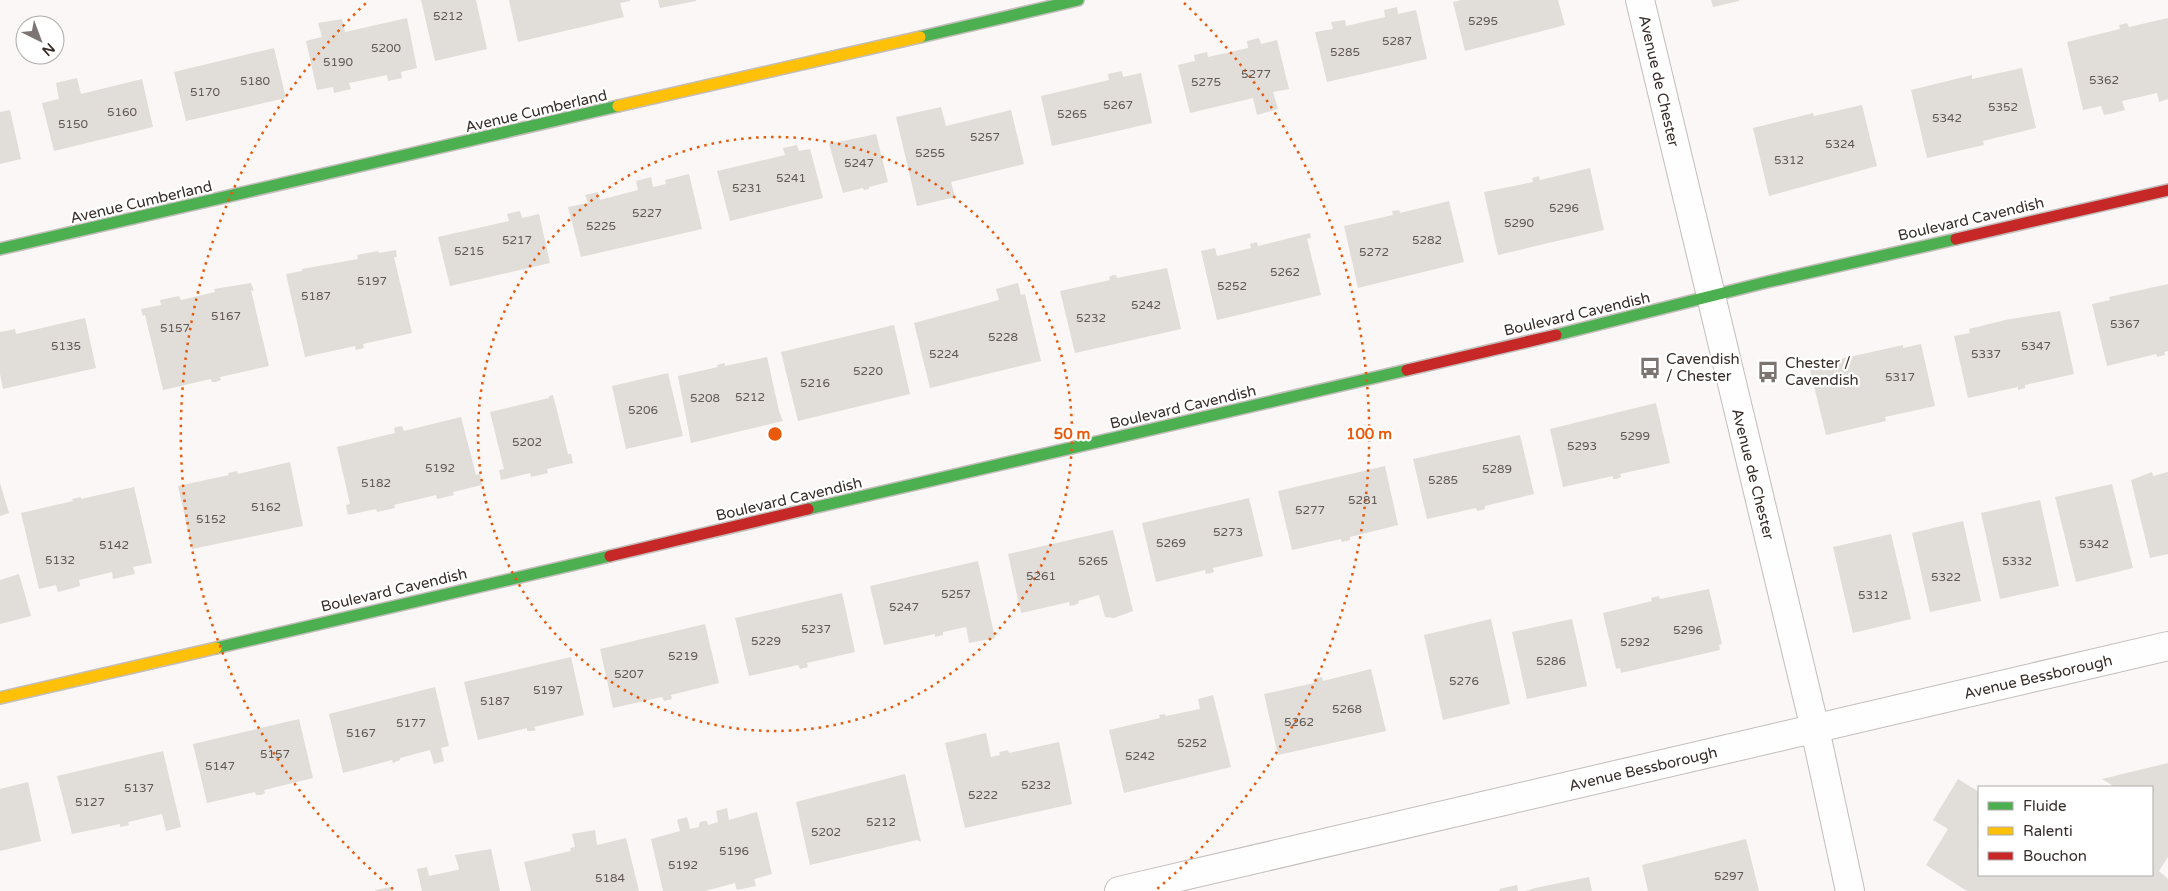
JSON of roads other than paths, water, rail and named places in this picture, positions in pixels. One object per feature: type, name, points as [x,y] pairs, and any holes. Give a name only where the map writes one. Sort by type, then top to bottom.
[{"type":"main road","name":"Avenue Cumberland","points":[[0,250],[1078,0]]},
{"type":"main road","name":"Boulevard Cavendish","points":[[0,698],[901,489],[2168,190]]},
{"type":"street","name":"Avenue de Chester","points":[[1640,0],[1815,729],[1850,891]]},
{"type":"street","name":"Avenue Bessborough","points":[[1119,891],[2168,646]]},
{"type":"place","name":"Cavendish / Chester","points":[[1650,368]]},
{"type":"place","name":"Chester / Cavendish","points":[[1768,372]]}]
